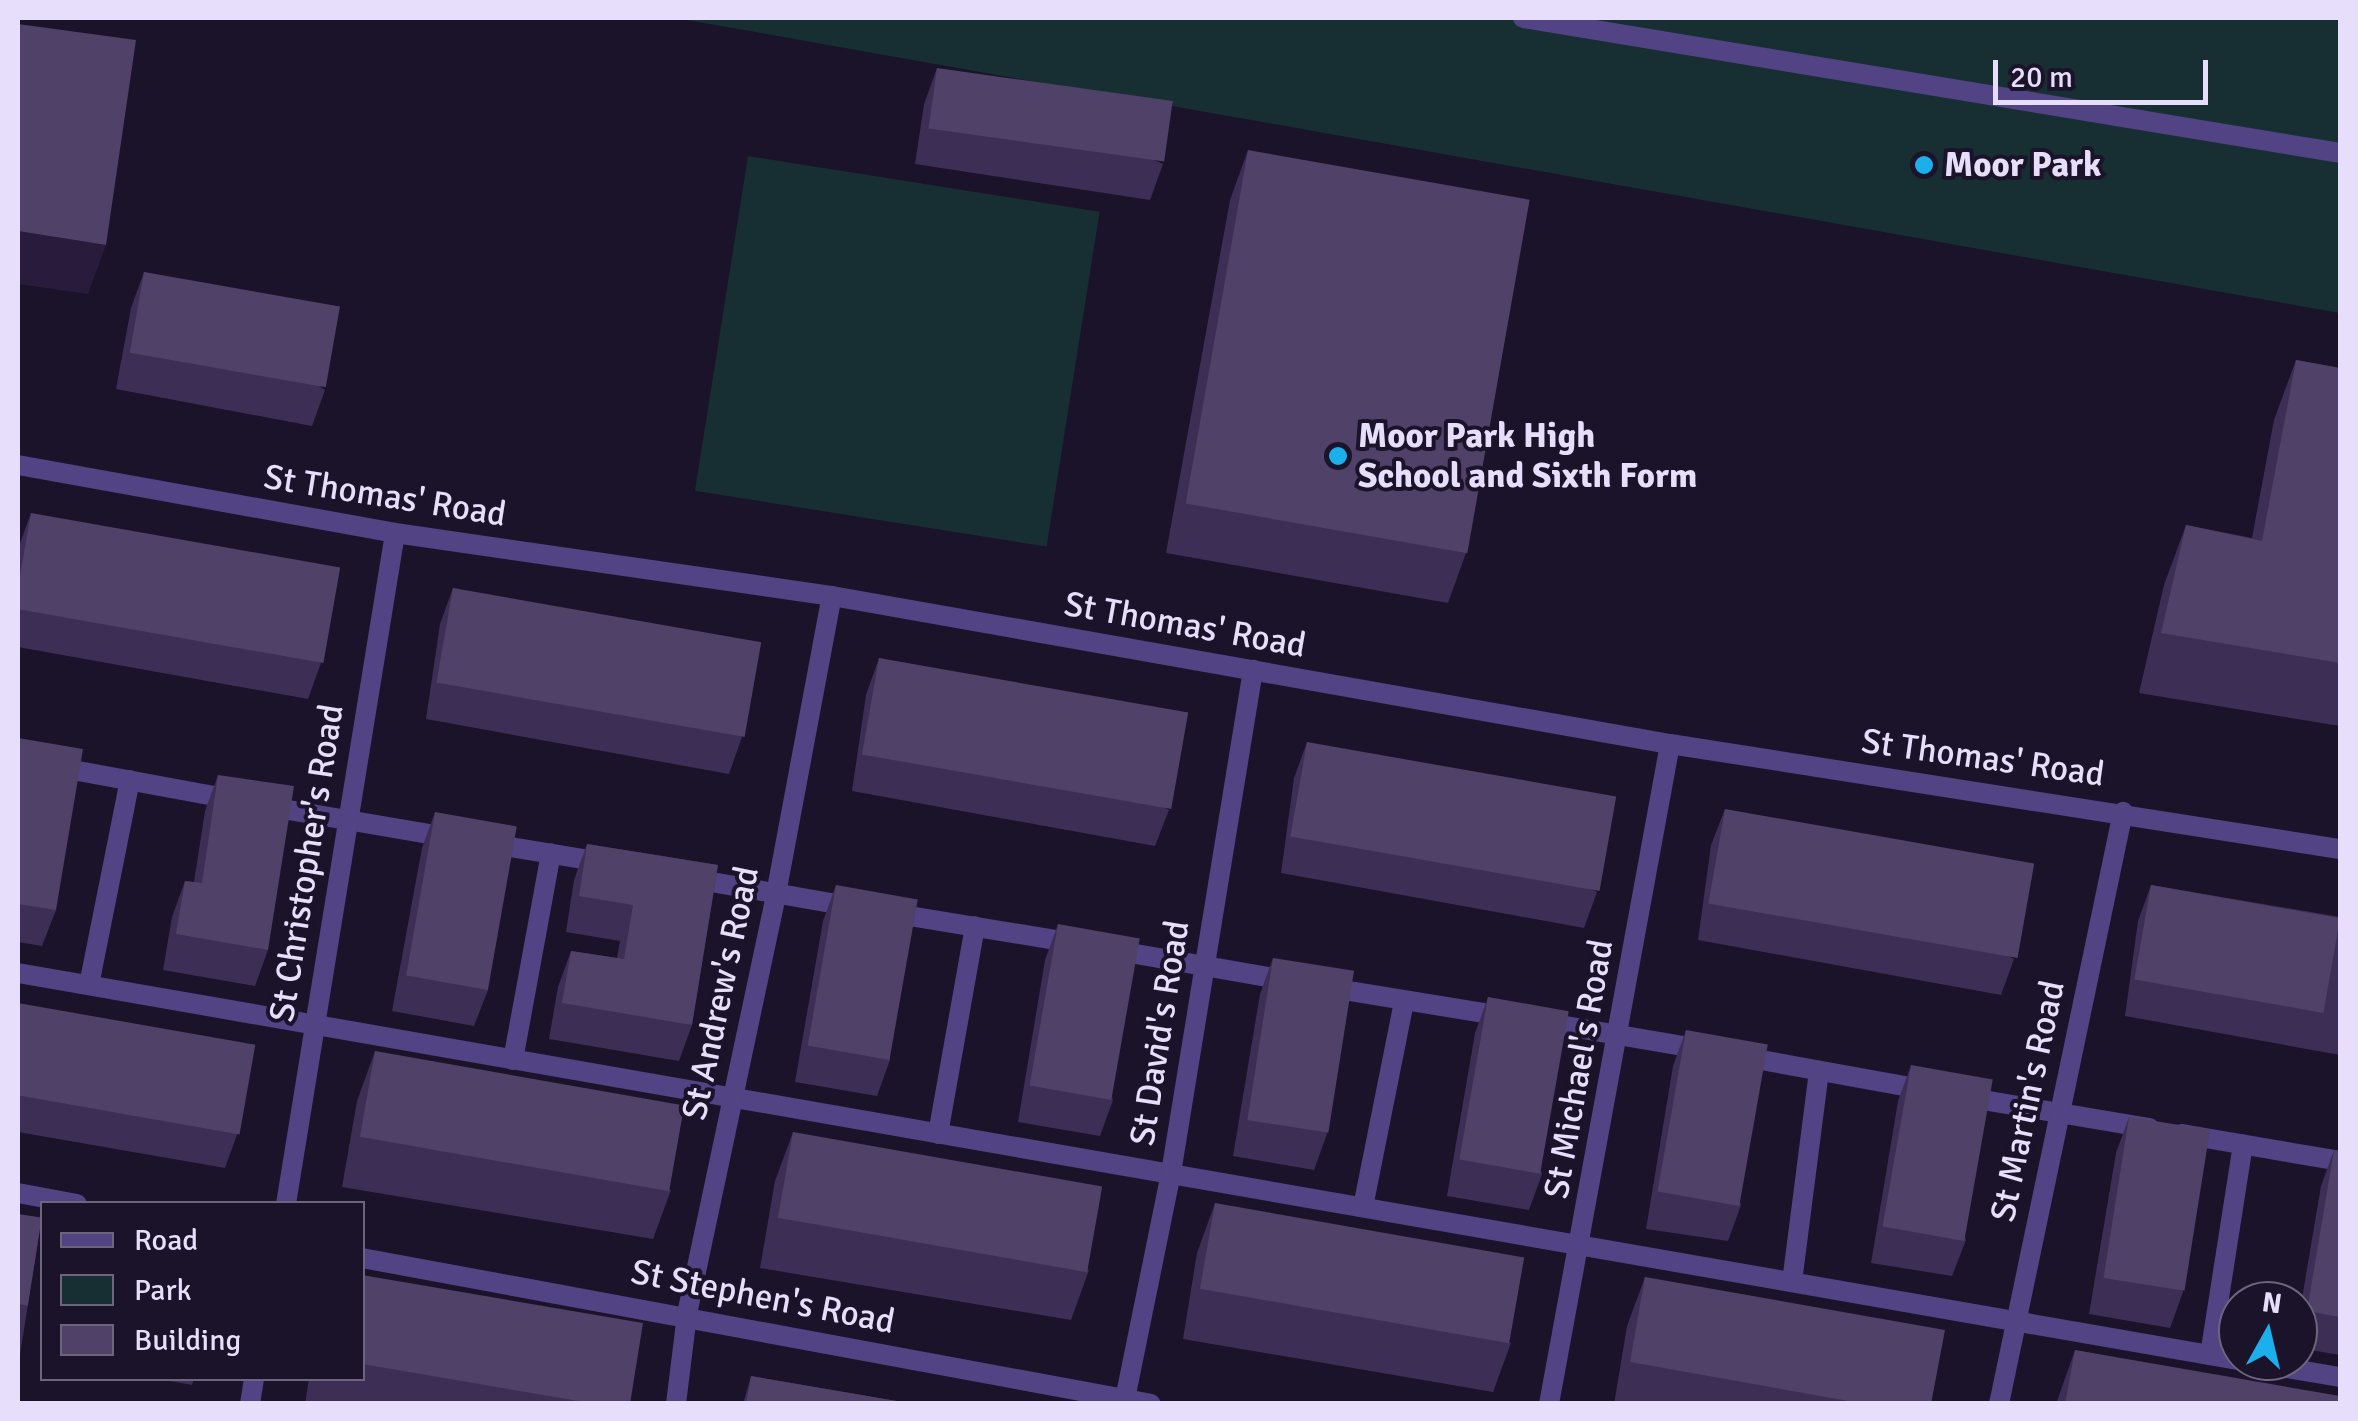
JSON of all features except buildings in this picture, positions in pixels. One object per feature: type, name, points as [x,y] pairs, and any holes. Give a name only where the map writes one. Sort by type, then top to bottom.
[{"type":"street","points":[[1524,18],[2340,154]]},
{"type":"street","name":"St Thomas' Road","points":[[18,466],[395,532],[832,596],[1670,744],[2340,849]]},
{"type":"street","name":"St Christopher's Road","points":[[286,1201],[395,532]]},
{"type":"street","name":"St Andrew's Road","points":[[676,1404],[687,1314],[776,894],[832,596]]},
{"type":"street","name":"St David's Road","points":[[1125,1401],[1171,1173],[1253,670]]},
{"type":"street","name":"St Michael's Road","points":[[1549,1404],[1670,744]]},
{"type":"street","points":[[18,760],[346,822],[629,867]]},
{"type":"street","points":[[89,986],[130,780]]},
{"type":"street","name":"St Martin's Road","points":[[1999,1404],[2122,812]]},
{"type":"street","points":[[514,1060],[551,853]]},
{"type":"street","points":[[668,874],[2340,1161]]},
{"type":"street","points":[[938,1134],[976,926]]},
{"type":"street","points":[[18,973],[2016,1318],[2218,1356]]},
{"type":"street","points":[[1363,1207],[1404,1000]]},
{"type":"street","points":[[1792,1282],[1819,1071]]},
{"type":"street","points":[[2210,1355],[2243,1145]]},
{"type":"street","points":[[18,1194],[59,1201]]},
{"type":"street","name":"St Stephen's Road","points":[[365,1259],[687,1314],[1151,1404]]},
{"type":"green space","name":"Moor Park","points":[[676,18],[2340,18],[2340,313]]},
{"type":"green space","points":[[748,156],[1100,212],[1047,547],[695,491]]},
{"type":"place","name":"Moor Park","points":[[1924,165]]},
{"type":"place","name":"Moor Park High School and Sixth Form","points":[[1338,456]]}]
